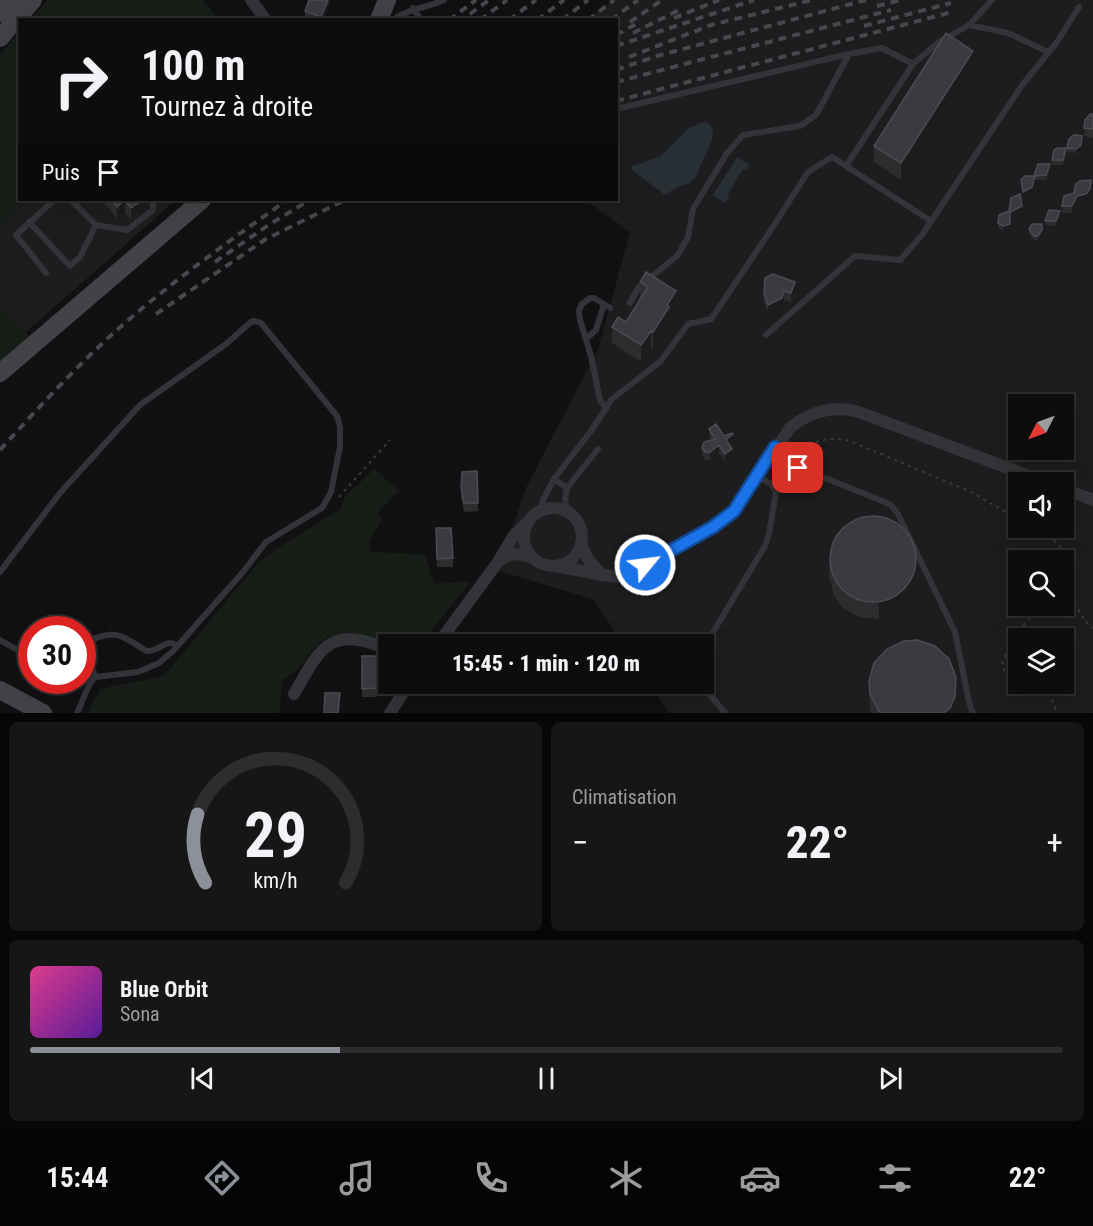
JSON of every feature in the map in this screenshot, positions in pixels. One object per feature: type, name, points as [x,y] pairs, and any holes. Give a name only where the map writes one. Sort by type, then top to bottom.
[{"type":"street","points":[[0,13],[13,0]]},
{"type":"street","points":[[0,38],[33,0]]},
{"type":"street","points":[[251,0],[264,18]]},
{"type":"street","points":[[367,18],[375,0]]},
{"type":"street","points":[[380,18],[387,0]]},
{"type":"street","points":[[0,373],[201,201]]},
{"type":"street","points":[[498,562],[512,553],[518,553],[539,563],[602,575],[621,577],[628,574],[713,527],[734,511],[775,447],[790,428],[799,420],[820,411],[845,409],[856,411],[1019,472]]},
{"type":"street","points":[[1074,493],[1093,500]]},
{"type":"street","points":[[445,634],[498,562],[514,536],[533,516],[549,508],[567,512],[579,525],[582,534],[578,552],[572,559],[556,566]]},
{"type":"street","points":[[527,524],[524,542],[532,558]]},
{"type":"street","points":[[581,544],[588,559],[602,575]]},
{"type":"street","points":[[294,694],[317,654],[328,645],[354,639],[378,645]]},
{"type":"street","points":[[0,690],[43,713]]},
{"type":"street","points":[[390,713],[402,694]]},
{"type":"lane","points":[[396,18],[414,8],[444,0]]},
{"type":"lane","points":[[846,166],[913,64],[939,42],[969,25],[992,0]]},
{"type":"lane","points":[[766,335],[855,256],[900,260],[931,221],[1023,84],[1079,7]]},
{"type":"lane","points":[[414,8],[421,18]]},
{"type":"lane","points":[[969,25],[1008,33],[1048,52]]},
{"type":"lane","points":[[618,109],[882,48],[913,64]]},
{"type":"lane","points":[[630,303],[638,288],[678,255],[688,237],[693,209],[727,153],[743,135],[800,126],[816,115],[849,54]]},
{"type":"lane","points":[[541,511],[543,501],[554,479],[612,399],[661,362],[688,324],[711,319],[808,172],[832,157],[931,221]]},
{"type":"lane","points":[[46,273],[15,235],[53,201]]},
{"type":"lane","points":[[72,201],[96,225],[127,230],[153,210],[153,201]]},
{"type":"lane","points":[[29,222],[70,267],[81,257],[96,225]]},
{"type":"lane","points":[[586,339],[596,330],[607,306],[594,298],[582,304],[579,311],[600,400],[606,408]]},
{"type":"lane","points":[[0,572],[60,493],[140,405],[255,321],[261,323],[337,416],[340,427],[340,447],[331,492],[322,508],[266,542],[243,572],[159,663],[138,672],[96,677]]},
{"type":"lane","points":[[775,447],[798,468],[891,505],[898,514],[955,632],[973,713]]},
{"type":"lane","points":[[567,512],[565,498],[567,488],[598,449]]},
{"type":"lane","points":[[712,634],[765,546],[769,534],[776,492],[771,484],[758,475]]},
{"type":"lane","points":[[554,479],[567,488]]},
{"type":"lane","points":[[96,638],[111,633],[117,634],[152,652],[168,642],[177,645]]},
{"type":"lane","points":[[0,640],[18,650]]},
{"type":"lane","points":[[77,713],[86,694]]},
{"type":"lane","points":[[709,694],[725,713]]},
{"type":"path","points":[[790,460],[809,445],[820,440],[836,438],[850,441],[969,491],[1008,513]]},
{"type":"path","points":[[322,508],[336,500],[390,440]]},
{"type":"path","points":[[1052,538],[1064,550]]},
{"type":"path","points":[[1074,600],[1083,619],[1093,628]]},
{"type":"path","points":[[1031,616],[1013,637],[1002,664],[1006,676],[1014,683],[1047,694],[1053,702],[1056,713]]},
{"type":"shaded area","points":[[47,0],[203,0],[218,18],[32,18]]},
{"type":"shaded area","points":[[613,0],[1093,0],[1093,713],[669,713],[657,694],[714,694],[714,634],[617,634],[593,599],[499,571],[525,490],[599,347],[630,232],[586,201],[618,201],[618,18],[589,18]]},
{"type":"shaded area","points":[[18,34],[18,201],[26,201],[0,225],[0,54]]},
{"type":"shaded area","points":[[703,122],[710,124],[713,131],[712,140],[695,178],[690,183],[677,187],[665,195],[631,169],[632,166],[660,157],[689,128]]},
{"type":"shaded area","points":[[737,157],[749,165],[746,170],[743,169],[725,203],[713,195]]},
{"type":"shaded area","points":[[26,201],[175,201],[25,333],[0,304],[0,225]]},
{"type":"shaded area","points":[[0,304],[30,337],[0,362]]},
{"type":"shaded area","points":[[374,469],[399,491],[378,512],[382,519],[369,541],[371,553],[425,555],[434,584],[471,581],[429,634],[378,634],[378,641],[355,635],[339,634],[323,640],[295,672],[283,679],[279,713],[88,713],[99,690],[165,675],[259,562],[341,509],[345,497]]},
{"type":"building","points":[[309,0],[328,0],[321,17],[305,11]]},
{"type":"building","points":[[946,33],[973,51],[901,163],[874,146]]},
{"type":"building","points":[[1093,114],[1093,129],[1084,128],[1085,120]]},
{"type":"building","points":[[1074,135],[1082,136],[1081,145],[1076,149],[1067,148],[1069,139]]},
{"type":"building","points":[[1066,148],[1063,160],[1052,160],[1054,150]]},
{"type":"building","points":[[1038,164],[1050,164],[1046,175],[1035,176],[1032,187],[1023,192],[1021,180],[1025,176],[1034,176]]},
{"type":"building","points":[[1091,180],[1090,189],[1086,194],[1077,196],[1072,206],[1062,206],[1064,196],[1074,193],[1076,184],[1080,181]]},
{"type":"building","points":[[1020,194],[1022,206],[1010,212],[1010,224],[1003,226],[998,223],[999,215],[1009,211],[1011,198]]},
{"type":"building","points":[[112,201],[124,201],[117,207]]},
{"type":"building","points":[[126,201],[141,201],[131,208]]},
{"type":"building","points":[[1049,210],[1060,211],[1056,221],[1045,221]]},
{"type":"building","points":[[1032,224],[1042,224],[1042,230],[1038,236],[1034,236],[1029,229]]},
{"type":"building","points":[[646,272],[676,291],[653,332],[651,331],[641,345],[612,327],[618,317],[626,322],[648,287],[640,282]]},
{"type":"building","points":[[773,274],[795,282],[791,293],[784,291],[782,298],[768,305],[764,293],[765,278]]},
{"type":"building","points":[[716,424],[724,436],[733,434],[726,440],[732,449],[725,454],[719,445],[710,452],[705,452],[702,448],[704,442],[715,439],[709,429]]},
{"type":"building","points":[[477,471],[478,503],[464,503],[461,488],[462,472]]},
{"type":"building","points":[[873,516],[890,519],[904,528],[913,542],[916,559],[913,576],[904,590],[890,599],[873,602],[856,599],[842,590],[833,576],[830,559],[833,542],[842,528],[856,519]]},
{"type":"building","points":[[436,528],[451,528],[453,558],[437,559]]},
{"type":"building","points":[[917,640],[935,646],[949,659],[956,677],[955,696],[950,708],[944,713],[881,713],[870,694],[869,681],[874,663],[887,649],[904,641]]},
{"type":"building","points":[[362,656],[377,656],[377,688],[362,689]]},
{"type":"building","points":[[325,693],[340,693],[338,713],[324,713]]},
{"type":"railway","points":[[452,18],[476,0]]},
{"type":"railway","points":[[470,14],[489,0]]},
{"type":"railway","points":[[483,18],[507,0]]},
{"type":"railway","points":[[512,18],[536,0]]},
{"type":"railway","points":[[540,18],[564,0]]},
{"type":"railway","points":[[565,18],[588,0]]},
{"type":"railway","points":[[591,18],[614,0]]},
{"type":"railway","points":[[614,18],[638,0]]},
{"type":"railway","points":[[630,22],[662,0]]},
{"type":"railway","points":[[674,18],[719,0]]},
{"type":"railway","points":[[618,45],[754,0]]},
{"type":"railway","points":[[629,57],[711,25],[812,0]]},
{"type":"railway","points":[[618,69],[657,56],[866,0]]},
{"type":"railway","points":[[877,6],[900,0]]},
{"type":"railway","points":[[864,26],[951,3]]},
{"type":"railway","points":[[633,33],[681,9]]},
{"type":"railway","points":[[618,81],[891,10]]},
{"type":"railway","points":[[618,100],[952,12]]},
{"type":"railway","points":[[618,34],[640,22]]},
{"type":"railway","points":[[0,450],[77,368],[126,322],[185,274],[286,201]]},
{"type":"railway","points":[[215,262],[308,201]]},
{"type":"railway","points":[[156,314],[266,239],[343,201]]},
{"type":"route","points":[[645,565],[713,527],[734,511],[775,447],[798,468]]}]
